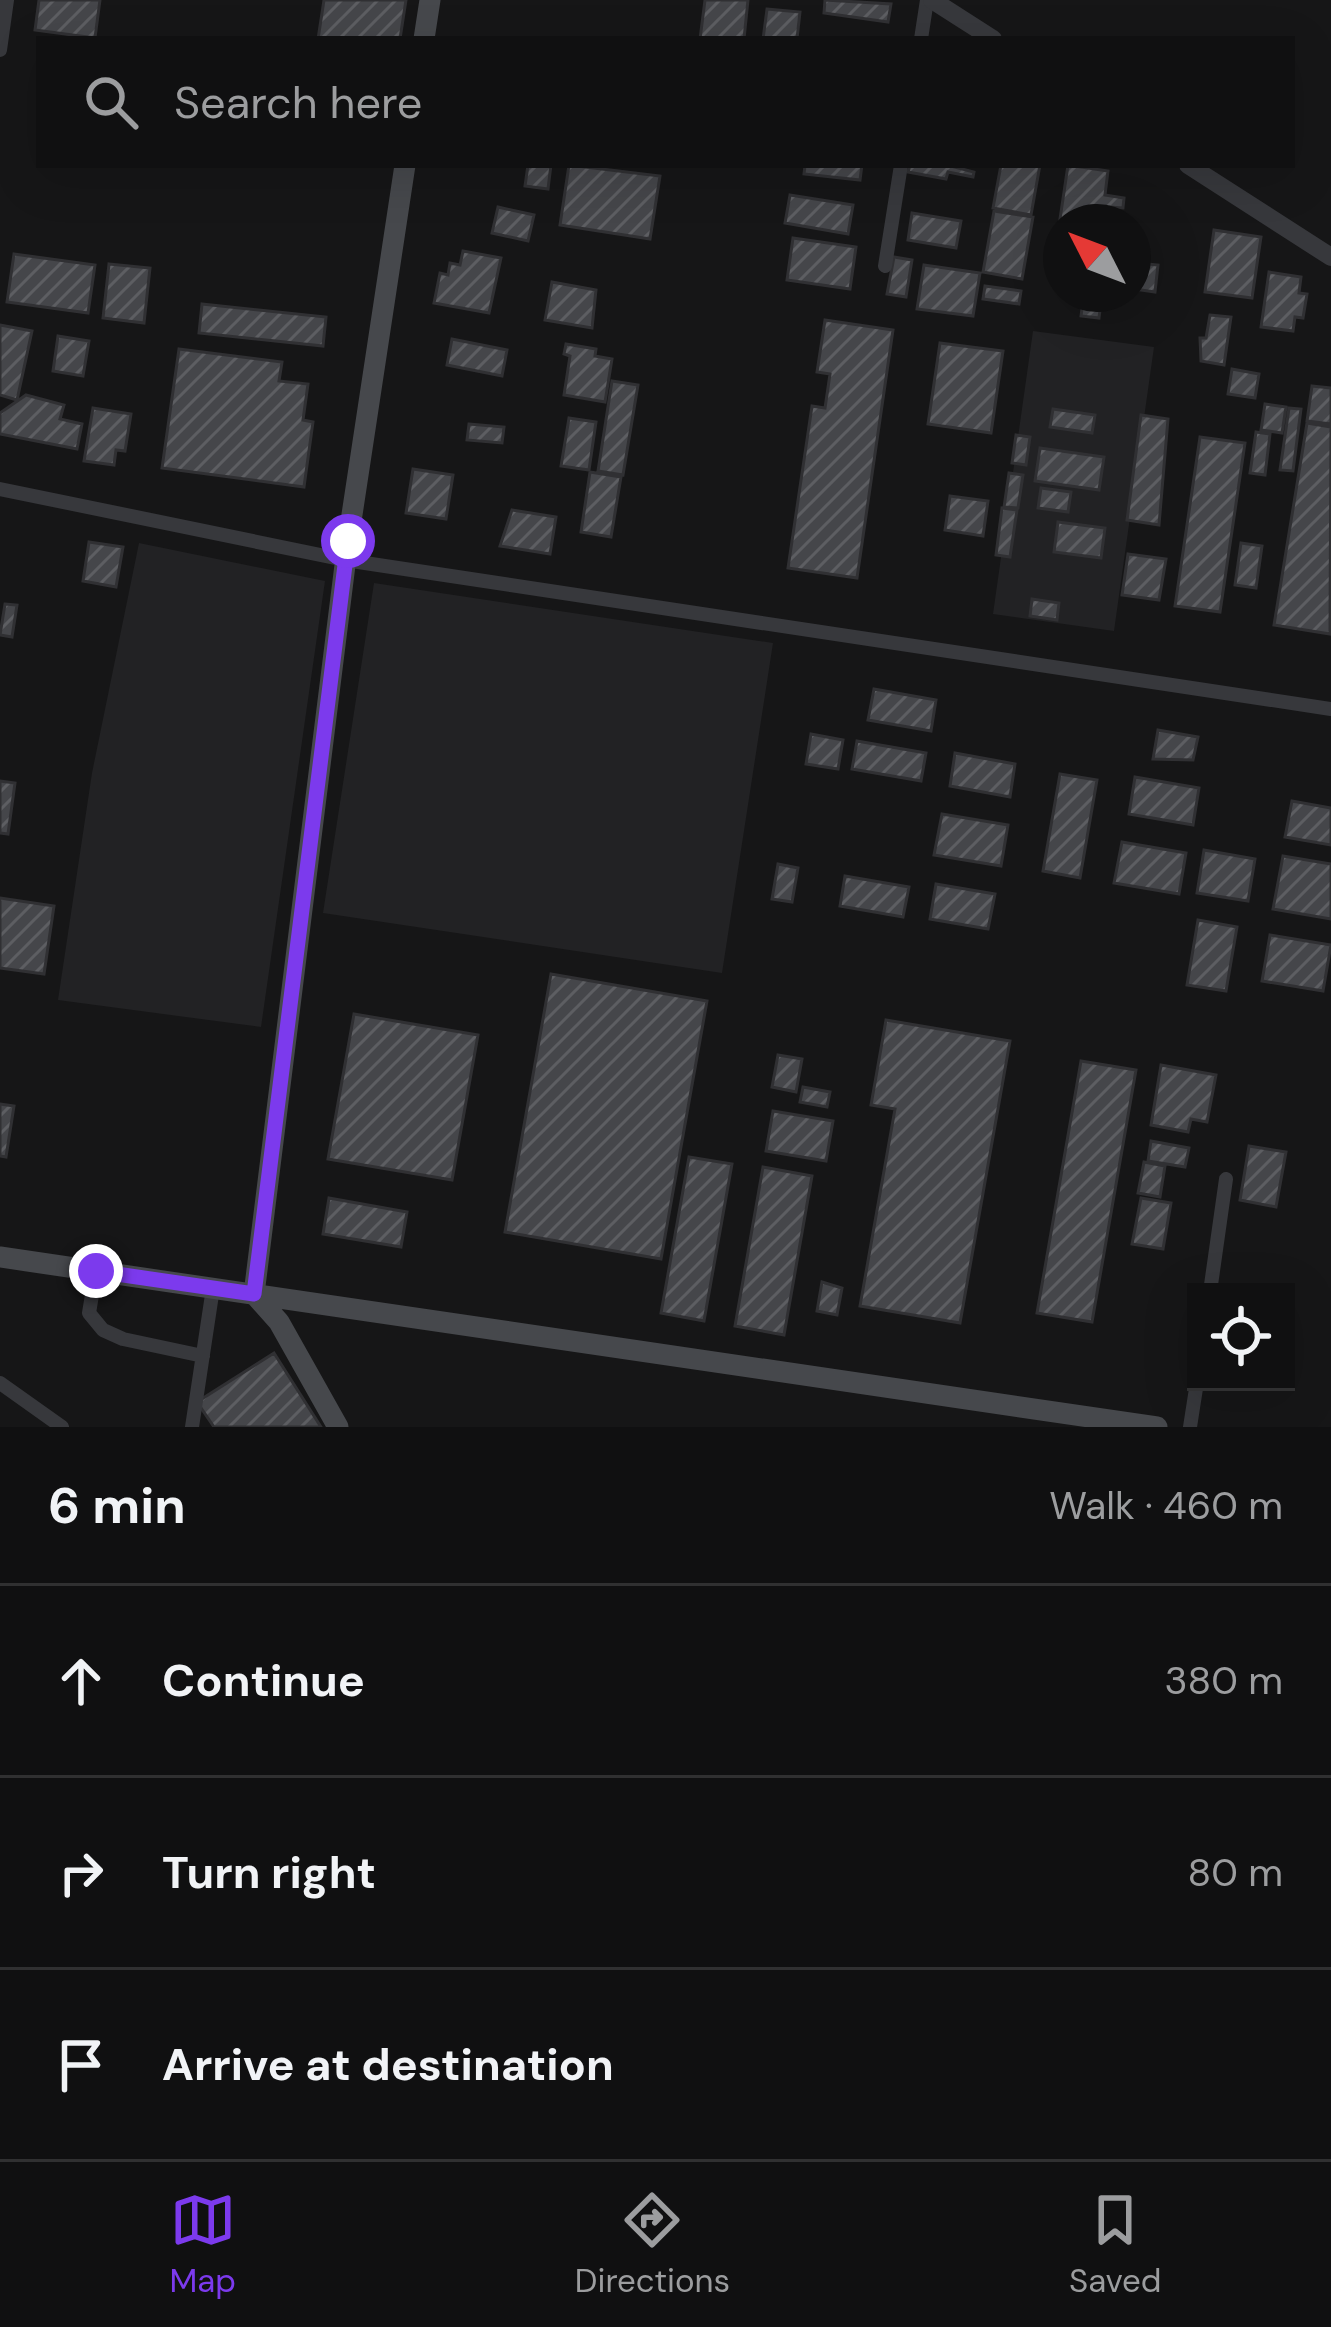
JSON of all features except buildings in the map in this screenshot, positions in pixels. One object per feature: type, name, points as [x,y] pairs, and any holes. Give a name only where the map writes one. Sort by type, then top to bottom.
[{"type":"main road","points":[[424,36],[430,0]]},
{"type":"main road","points":[[338,1427],[279,1322],[254,1294],[345,560],[405,168]]},
{"type":"main road","points":[[0,1257],[1067,1420],[1157,1427]]},
{"type":"street","points":[[0,50],[8,0]]},
{"type":"street","points":[[922,36],[929,0],[988,36]]},
{"type":"street","points":[[885,266],[901,168]]},
{"type":"street","points":[[1193,168],[1331,257]]},
{"type":"street","points":[[0,490],[345,560],[1331,709]]},
{"type":"street","points":[[1211,1283],[1226,1179]]},
{"type":"street","points":[[96,1271],[89,1313],[103,1330],[202,1356]]},
{"type":"street","points":[[192,1427],[213,1288]]},
{"type":"street","points":[[0,1382],[62,1427]]},
{"type":"street","points":[[1190,1427],[1196,1391]]},
{"type":"shaded area","points":[[1033,331],[1154,347],[1114,631],[993,614]]},
{"type":"shaded area","points":[[139,543],[325,581],[261,1027],[58,1000],[92,773]]},
{"type":"shaded area","points":[[374,583],[773,643],[722,973],[323,913]]},
{"type":"route","points":[[96,1271],[254,1294],[348,541]]}]
